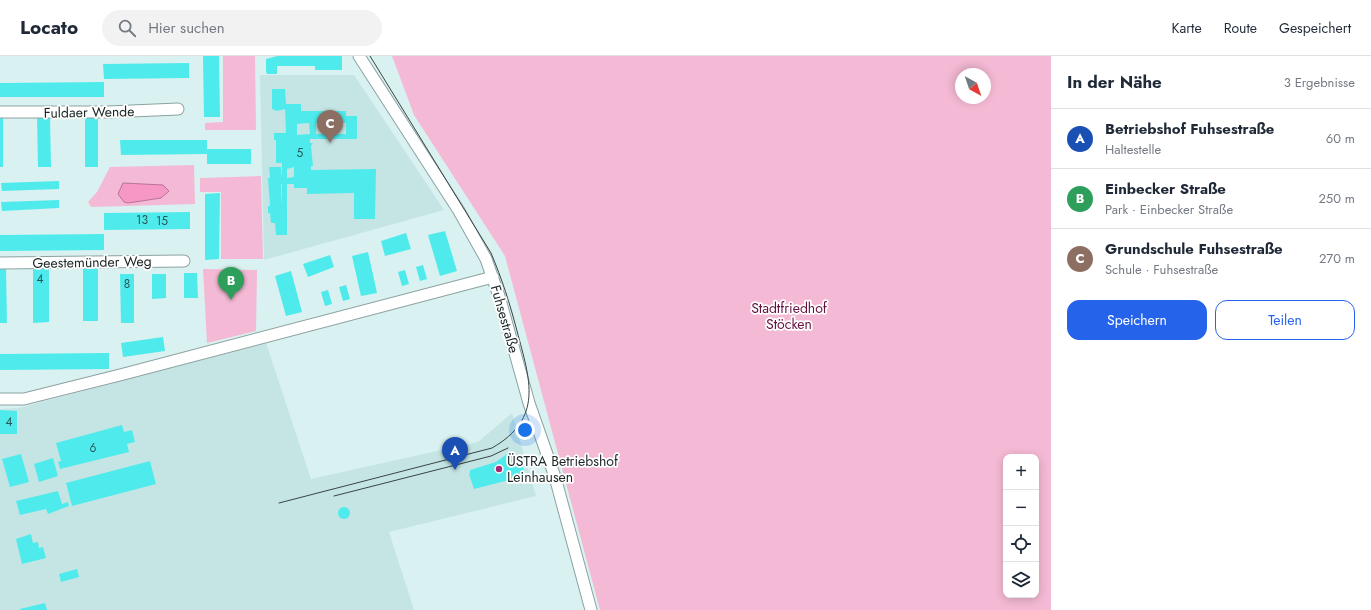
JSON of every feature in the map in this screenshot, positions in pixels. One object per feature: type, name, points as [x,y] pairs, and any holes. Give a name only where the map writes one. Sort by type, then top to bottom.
[{"type":"street","name":"Fuhsestraße","points":[[359,56],[476,237],[493,277],[529,403],[555,478],[591,610]]},
{"type":"street","name":"Fuldaer Wende","points":[[0,112],[108,112],[178,109]]},
{"type":"street","name":"Geestemünder Weg","points":[[0,263],[184,261]]},
{"type":"street","points":[[0,399],[24,399],[204,354],[493,277]]},
{"type":"shaded area","points":[[260,75],[354,75],[444,210],[264,260]]},
{"type":"shaded area","points":[[123,183],[163,185],[169,191],[161,198],[128,203],[124,202],[118,194]]},
{"type":"shaded area","points":[[266,343],[311,479],[478,442],[512,413],[536,496],[389,532],[414,610],[0,610],[0,409],[19,408]]},
{"type":"green space","points":[[223,56],[255,56],[256,130],[205,130],[205,123],[223,122]]},
{"type":"green space","name":"Stadtfriedhof Stöcken","points":[[392,56],[1051,56],[1051,610],[600,610],[505,256],[414,115]]},
{"type":"green space","points":[[194,165],[195,204],[91,207],[88,202],[97,192],[110,167]]},
{"type":"green space","points":[[261,176],[263,259],[221,259],[221,192],[200,192],[200,178]]},
{"type":"green space","points":[[203,269],[257,270],[256,331],[207,343]]},
{"type":"building","points":[[203,56],[219,56],[220,117],[204,117]]},
{"type":"building","points":[[277,56],[342,56],[342,70],[315,70],[315,66],[277,66],[277,74],[267,74],[266,59]]},
{"type":"building","points":[[189,63],[189,78],[104,79],[103,64]]},
{"type":"building","points":[[104,82],[104,97],[0,97],[0,83]]},
{"type":"building","points":[[272,89],[285,89],[286,104],[301,104],[301,111],[346,111],[346,116],[357,116],[357,139],[310,139],[310,143],[313,143],[311,146],[313,166],[311,166],[311,170],[376,169],[375,219],[354,219],[354,193],[307,194],[307,188],[294,188],[294,184],[287,184],[287,235],[276,235],[275,223],[271,223],[270,213],[268,213],[268,206],[270,206],[268,178],[270,178],[269,167],[281,167],[282,178],[282,163],[276,163],[276,140],[274,140],[274,133],[286,133],[285,109],[277,111],[272,109]],"holes":[[[309,123],[310,134],[297,135],[297,124]],[[316,123],[331,123],[332,134],[316,134]],[[338,123],[346,123],[346,134],[338,134]],[[294,167],[294,177],[287,178],[287,169]],[[281,184],[282,184],[282,206]]]},
{"type":"building","points":[[85,116],[98,116],[98,167],[85,167]]},
{"type":"building","points":[[0,117],[3,117],[3,167],[0,167]]},
{"type":"building","points":[[37,117],[50,117],[51,167],[38,167]]},
{"type":"building","points":[[120,140],[207,140],[207,149],[251,149],[251,164],[207,164],[207,154],[121,155]]},
{"type":"building","points":[[59,181],[59,189],[2,191],[1,183]]},
{"type":"building","points":[[220,193],[219,259],[205,260],[205,194]]},
{"type":"building","points":[[59,200],[59,208],[2,211],[1,202]]},
{"type":"building","points":[[190,212],[190,229],[104,230],[104,213]]},
{"type":"building","points":[[445,231],[457,271],[440,276],[428,235]]},
{"type":"building","points":[[406,233],[411,249],[385,256],[381,241]]},
{"type":"building","points":[[104,234],[104,250],[0,251],[0,235]]},
{"type":"building","points":[[368,252],[377,293],[361,296],[352,256]]},
{"type":"building","points":[[330,255],[334,267],[308,277],[303,264]]},
{"type":"building","points":[[423,265],[427,279],[420,281],[416,267]]},
{"type":"building","points":[[0,268],[6,268],[7,323],[0,323]]},
{"type":"building","points":[[33,268],[49,268],[49,322],[33,323]]},
{"type":"building","points":[[83,268],[98,268],[98,321],[83,321]]},
{"type":"building","points":[[405,270],[409,284],[402,286],[398,272]]},
{"type":"building","points":[[291,271],[302,312],[286,316],[275,276]]},
{"type":"building","points":[[184,273],[197,273],[198,298],[184,298]]},
{"type":"building","points":[[120,274],[134,274],[134,323],[121,323]]},
{"type":"building","points":[[152,274],[166,274],[166,298],[152,299]]},
{"type":"building","points":[[346,285],[350,299],[343,301],[339,287]]},
{"type":"building","points":[[328,290],[332,304],[325,306],[321,292]]},
{"type":"building","points":[[163,337],[165,351],[123,357],[121,343]]},
{"type":"building","points":[[109,353],[109,369],[0,370],[0,354]]},
{"type":"building","points":[[0,410],[17,411],[17,434],[0,434]]},
{"type":"building","points":[[122,425],[124,432],[132,430],[135,442],[127,444],[129,452],[60,469],[58,462],[61,461],[56,443]]},
{"type":"building","name":"ÜSTRA Betriebshof Leinhausen","points":[[511,451],[513,460],[521,457],[525,476],[474,489],[469,474],[470,470],[496,462]]},
{"type":"building","points":[[21,454],[29,482],[10,487],[2,459]]},
{"type":"building","points":[[53,458],[58,476],[39,482],[34,464]]},
{"type":"building","points":[[150,461],[156,484],[72,506],[66,483]]},
{"type":"building","points":[[58,491],[62,504],[68,502],[69,506],[48,514],[46,509],[20,515],[16,501]]},
{"type":"building","points":[[342,507],[346,507],[350,513],[346,519],[342,519],[338,515],[338,511]]},
{"type":"building","points":[[31,534],[33,543],[38,542],[39,548],[43,547],[46,558],[22,564],[16,539]]},
{"type":"building","points":[[77,569],[79,577],[61,582],[59,574]]},
{"type":"building","points":[[45,603],[47,610],[20,610],[20,609]]},
{"type":"tram line","points":[[279,503],[492,448],[509,436],[520,424],[526,411],[529,397],[529,382],[526,366],[509,301],[491,253],[370,56]]},
{"type":"tram line","points":[[334,496],[491,456],[508,448]]},
{"type":"place","name":"Grundschule Fuhsestraße","points":[[330,143]]},
{"type":"place","name":"Einbecker Straße","points":[[231,300]]},
{"type":"place","name":"ÜSTRA Betriebshof Leinhausen","points":[[499,469]]},
{"type":"place","name":"Betriebshof Fuhsestraße","points":[[455,470]]}]
